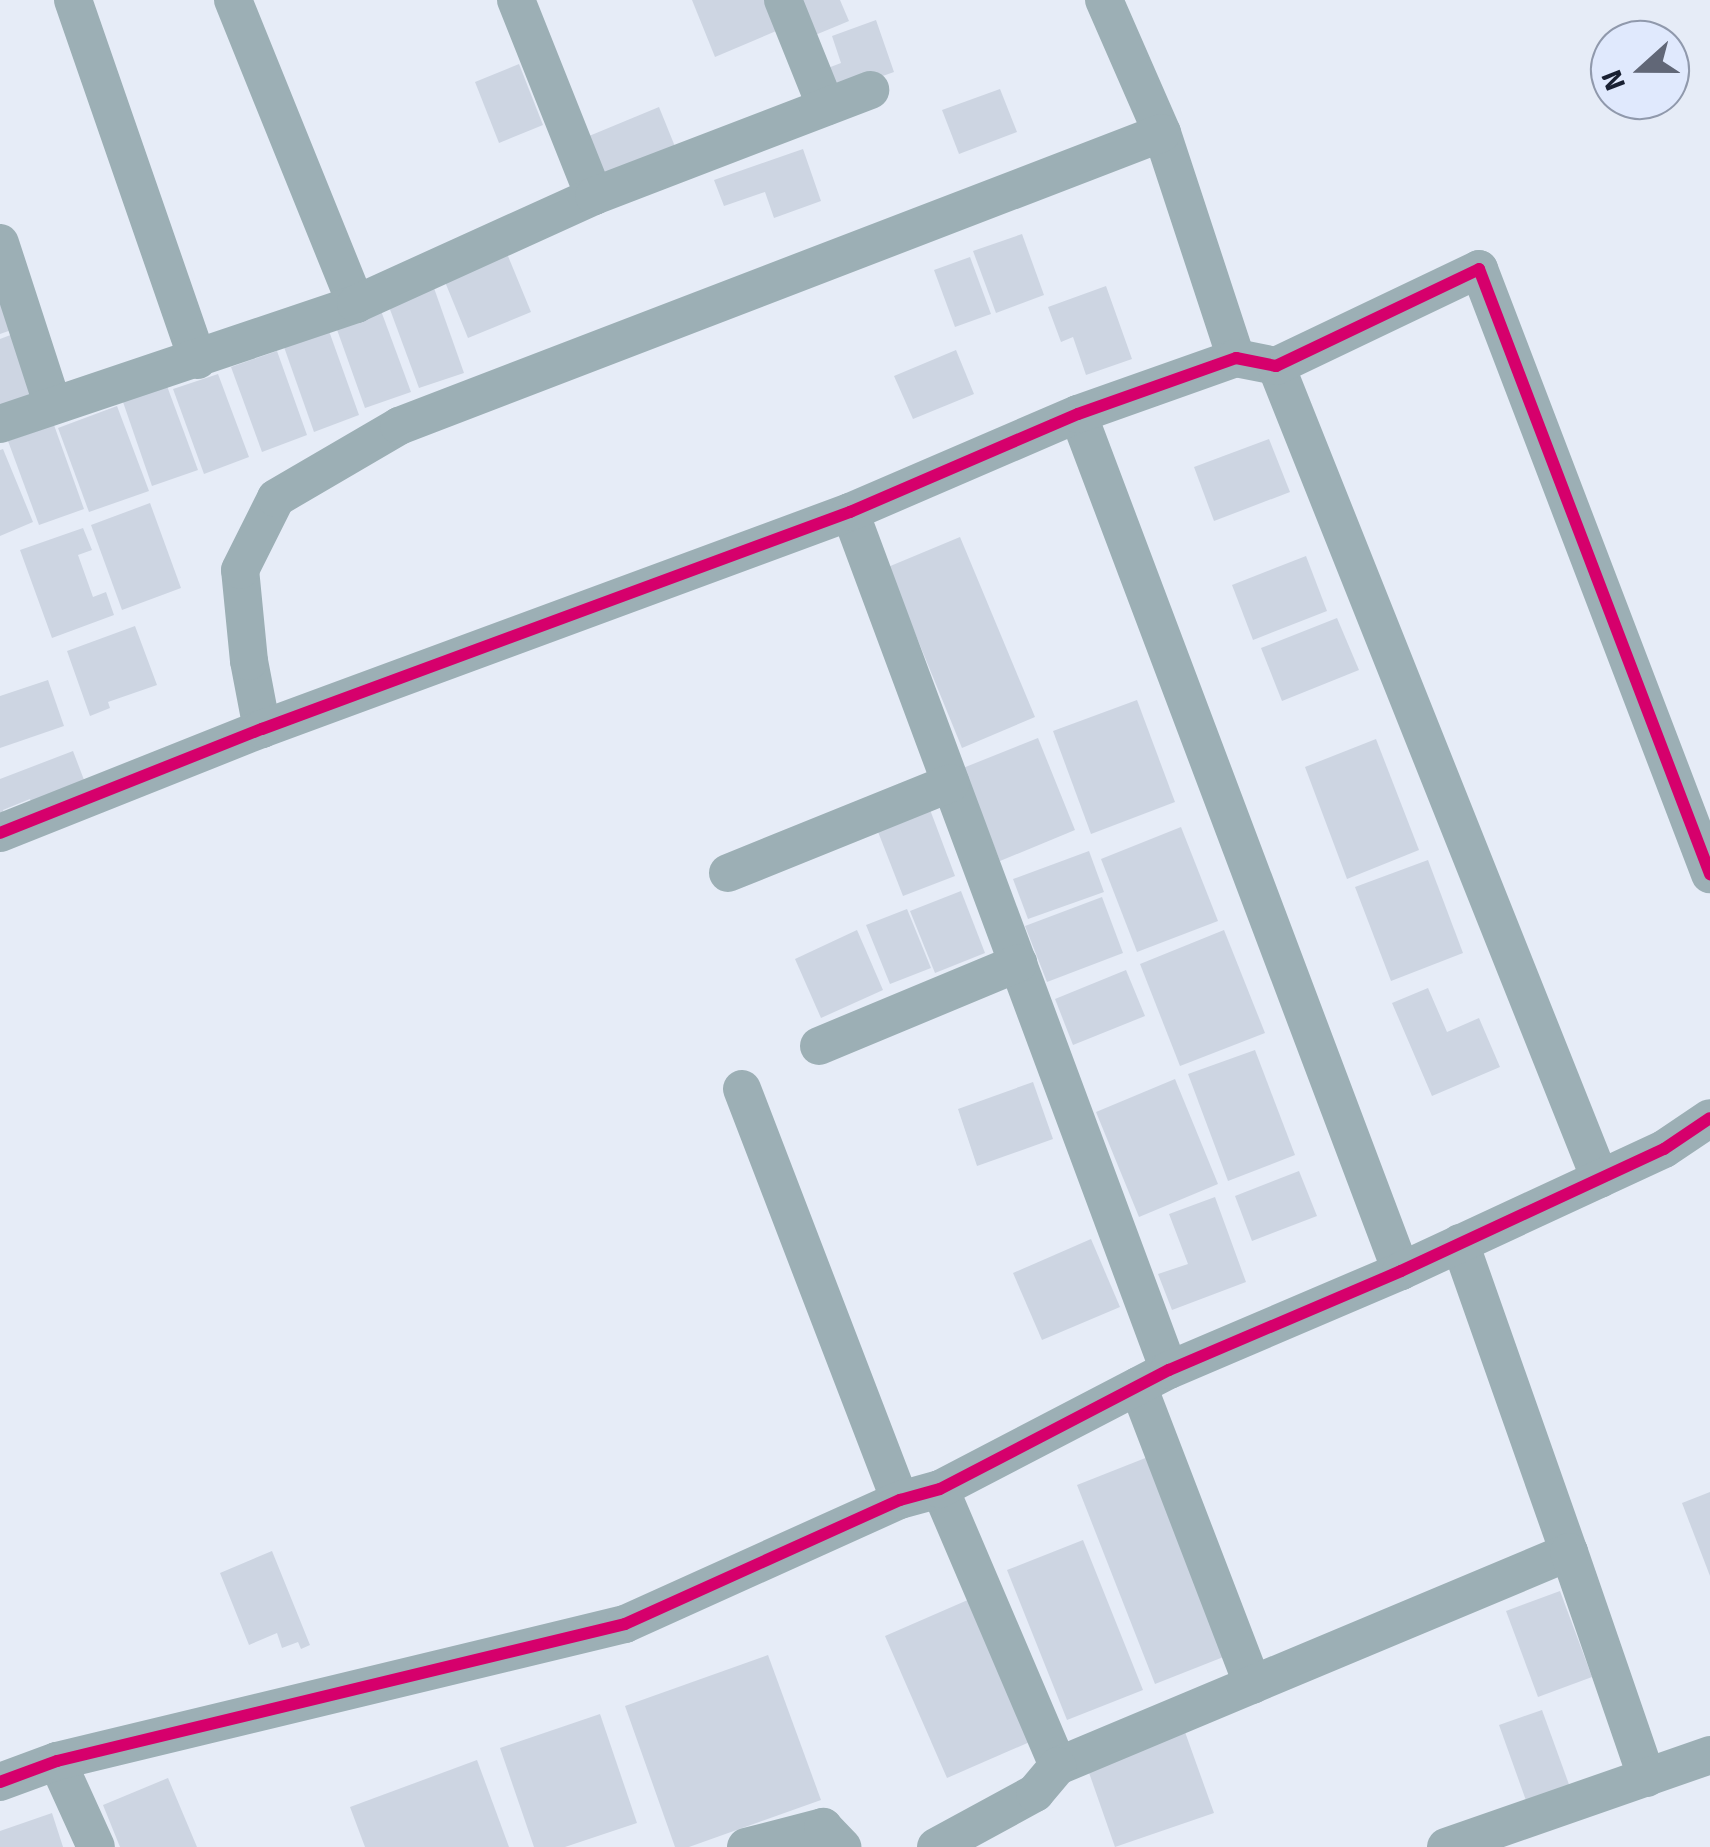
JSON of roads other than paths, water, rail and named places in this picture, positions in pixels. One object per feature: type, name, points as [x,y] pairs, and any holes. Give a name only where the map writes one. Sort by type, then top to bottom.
[{"type":"street","points":[[73,0],[198,360]]},
{"type":"street","points":[[233,0],[356,304]]},
{"type":"street","points":[[516,0],[594,196]]},
{"type":"street","points":[[783,0],[826,107]]},
{"type":"street","points":[[1104,0],[1162,133],[1236,358]]},
{"type":"street","points":[[0,424],[356,304],[594,196],[870,90]]},
{"type":"street","points":[[262,730],[249,661],[240,570],[276,498],[399,426],[1162,133]]},
{"type":"street","points":[[0,243],[53,406]]},
{"type":"street","points":[[0,834],[262,730],[850,512],[1078,414],[1236,358],[1276,366],[1479,269],[1710,874]]},
{"type":"street","points":[[1276,366],[1600,1179]]},
{"type":"street","points":[[1078,414],[1401,1271]]},
{"type":"street","points":[[850,512],[1018,963],[1253,1685]]},
{"type":"street","points":[[728,873],[951,783]]},
{"type":"street","points":[[819,1046],[1018,963]]},
{"type":"street","points":[[742,1089],[900,1500]]},
{"type":"street","points":[[0,1782],[57,1761],[625,1624],[900,1500],[940,1489],[1154,1378],[1401,1271],[1708,1128]]},
{"type":"street","points":[[1460,1243],[1647,1778]]},
{"type":"street","points":[[940,1489],[1058,1766]]},
{"type":"street","points":[[936,1847],[1035,1793],[1058,1766],[1569,1552]]},
{"type":"street","points":[[1446,1847],[1710,1755]]},
{"type":"street","points":[[57,1761],[96,1847]]},
{"type":"street","points":[[746,1847],[823,1827],[842,1847]]}]
